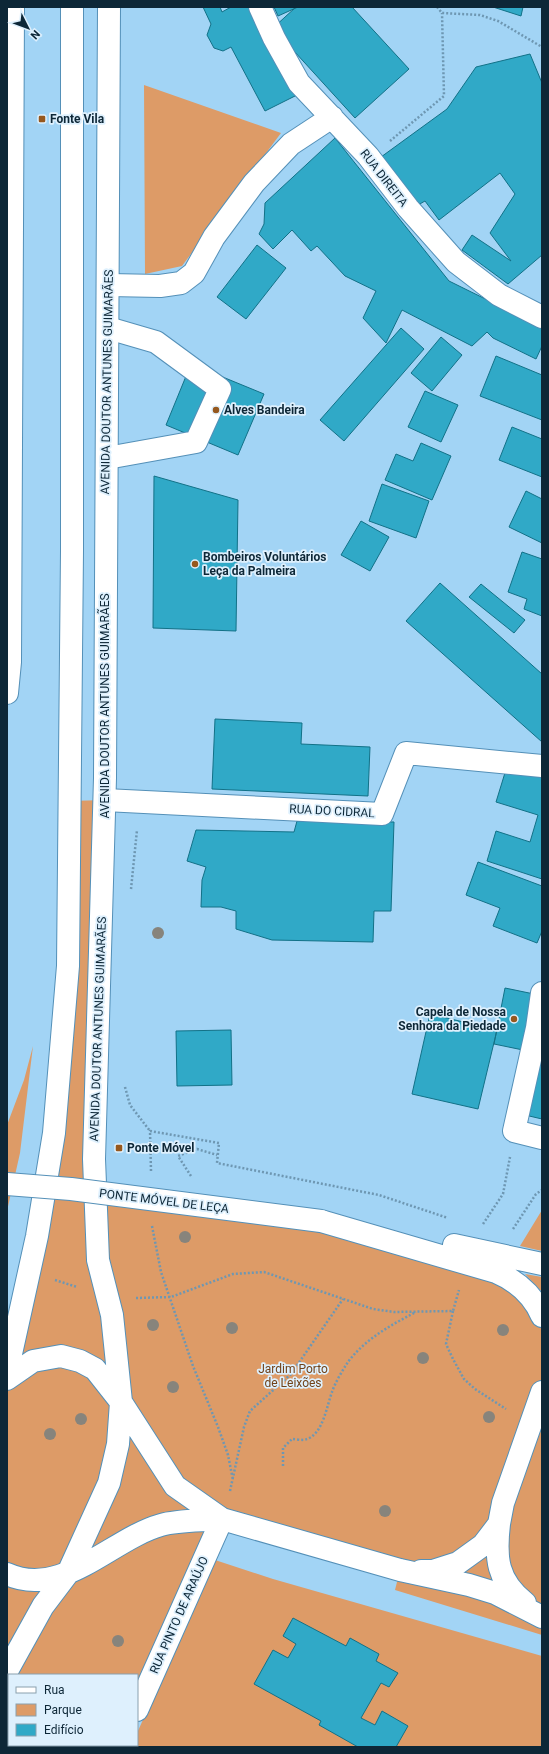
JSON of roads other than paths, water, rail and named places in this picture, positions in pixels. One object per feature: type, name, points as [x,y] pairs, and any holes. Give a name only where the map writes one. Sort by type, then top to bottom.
[{"type":"main road","points":[[7,692],[10,662],[13,7]]},
{"type":"main road","points":[[7,1372],[36,1243],[54,1133],[68,966],[72,551],[72,7]]},
{"type":"main road","name":"AVENIDA DOUTOR ANTUNES GUIMARÃES","points":[[68,1573],[109,1483],[118,1444],[121,1402],[112,1314],[98,1260],[94,1159],[105,800],[105,551],[108,328],[108,7]]},
{"type":"main road","name":"RUA DIREITA","points":[[260,7],[274,38],[299,83],[363,150],[408,208],[456,262],[498,296],[541,311]]},
{"type":"main road","points":[[108,285],[160,286],[181,283],[194,273],[214,237],[254,183],[291,144],[332,117]]},
{"type":"main road","points":[[106,458],[196,442],[220,389],[156,342],[108,328]]},
{"type":"main road","points":[[72,551],[105,551]]},
{"type":"main road","name":"RUA DO CIDRAL","points":[[70,801],[140,801],[382,814],[406,753],[542,766]]},
{"type":"main road","points":[[542,993],[537,1028],[514,1131],[542,1138]]},
{"type":"main road","name":"PONTE MÓVEL DE LEÇA","points":[[7,1184],[71,1189],[374,1227],[469,1255],[510,1278],[533,1298],[542,1316]]},
{"type":"main road","points":[[469,1255],[496,1254],[542,1264]]},
{"type":"main road","points":[[7,1379],[33,1361],[61,1356],[80,1361],[95,1369],[121,1402],[175,1486],[222,1519],[400,1570],[469,1585],[495,1593],[542,1617]]},
{"type":"main road","points":[[542,1392],[536,1427],[521,1450],[503,1503],[498,1524],[496,1549],[500,1570],[509,1586],[523,1601],[542,1617]]},
{"type":"main road","points":[[7,1574],[32,1582],[68,1573],[131,1539],[161,1525],[222,1519]]},
{"type":"main road","name":"RUA PINTO DE ARAÚJO","points":[[138,1708],[222,1519]]},
{"type":"main road","points":[[400,1570],[433,1571],[458,1563],[483,1545],[498,1524]]},
{"type":"main road","points":[[7,1671],[43,1606],[68,1573]]},
{"type":"place","name":"Fonte Vila","points":[[42,119]]},
{"type":"place","name":"Alves Bandeira","points":[[216,410]]},
{"type":"place","name":"Bombeiros Voluntários Leça da Palmeira","points":[[195,564]]},
{"type":"place","name":"Capela de Nossa Senhora da Piedade","points":[[514,1019]]},
{"type":"place","name":"Ponte Móvel","points":[[119,1148]]},
{"type":"park label","name":"Jardim Porto de Leixões","points":[[293,1376]]}]
